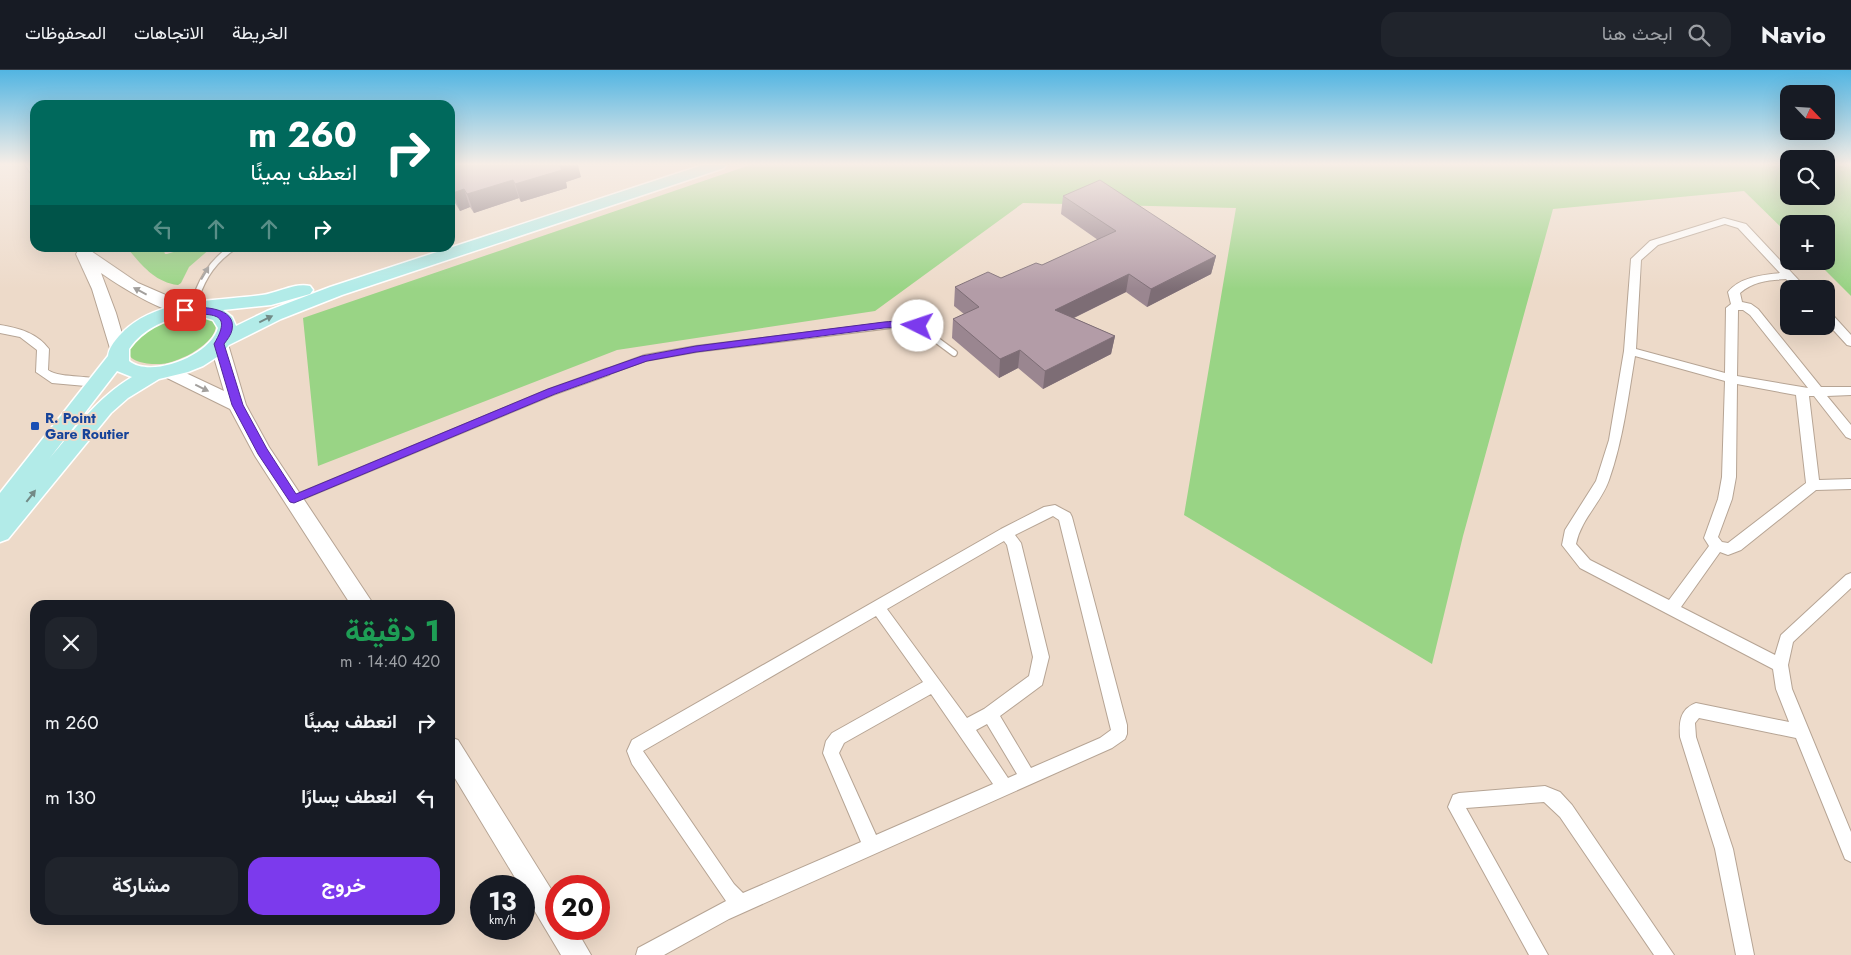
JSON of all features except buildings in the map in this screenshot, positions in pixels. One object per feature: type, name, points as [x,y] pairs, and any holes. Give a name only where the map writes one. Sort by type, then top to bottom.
[{"type":"main road","points":[[455,240],[559,206]]},
{"type":"main road","points":[[455,252],[593,206]]},
{"type":"main road","points":[[0,509],[97,383],[118,354],[128,335],[148,321],[160,316],[191,309],[286,296],[421,252]]},
{"type":"main road","points":[[0,533],[104,408],[121,393],[160,372],[191,363],[212,351],[221,343],[274,315],[336,291],[454,252]]},
{"type":"main road","points":[[191,309],[211,310],[221,315],[227,322],[227,331],[221,343]]},
{"type":"main road","points":[[118,354],[120,364],[126,369],[136,372],[160,372]]},
{"type":"street","points":[[1780,666],[1584,564],[1569,545],[1572,530],[1602,482],[1614,440],[1630,351],[1636,259],[1654,243],[1724,221],[1733,222],[1742,226],[1794,280]]},
{"type":"street","points":[[82,252],[105,304],[118,354]]},
{"type":"street","points":[[83,252],[128,285],[156,300],[191,309]]},
{"type":"street","points":[[1737,305],[1734,292],[1741,285],[1767,277],[1789,275]]},
{"type":"street","points":[[1851,434],[1754,312],[1747,307],[1737,305],[1732,308],[1729,477],[1711,538],[1717,546],[1728,549],[1736,546],[1813,485],[1851,484]]},
{"type":"street","points":[[1835,325],[1851,342]]},
{"type":"street","points":[[0,330],[18,331],[33,338],[43,349],[42,372],[52,378],[97,383]]},
{"type":"street","points":[[221,343],[237,405],[262,451],[360,600]]},
{"type":"street","points":[[1630,351],[1731,379],[1802,392],[1851,391]]},
{"type":"street","points":[[160,372],[237,405]]},
{"type":"street","points":[[1802,392],[1813,485]]},
{"type":"street","points":[[645,955],[741,904],[1028,778],[1114,739],[1119,734],[1119,725],[1066,517],[1055,510],[1049,511],[1006,533],[638,745],[635,751],[643,767],[728,890],[741,904]]},
{"type":"street","points":[[965,728],[990,714],[1036,680],[1040,664],[1041,657],[1014,543],[1006,533]]},
{"type":"street","points":[[1672,609],[1717,546]]},
{"type":"street","points":[[1851,579],[1786,639],[1780,666],[1784,689],[1851,853]]},
{"type":"street","points":[[877,606],[934,684],[1005,787]]},
{"type":"street","points":[[872,846],[831,752],[832,746],[838,738],[934,684]]},
{"type":"street","points":[[1745,955],[1724,848],[1688,737],[1687,721],[1696,710],[1802,732]]},
{"type":"street","points":[[990,714],[1028,778]]},
{"type":"street","points":[[455,756],[545,903]]},
{"type":"street","points":[[1539,955],[1460,816],[1457,807],[1459,801],[1545,794],[1554,798],[1566,811],[1665,955]]},
{"type":"street","points":[[568,940],[577,955]]},
{"type":"lane","points":[[191,309],[206,271],[226,252]]},
{"type":"lane","points":[[294,499],[551,392],[645,358],[696,349],[900,324],[924,329],[954,353]]},
{"type":"green space","points":[[629,206],[1018,206],[875,311],[617,350],[318,466],[303,318]]},
{"type":"green space","points":[[1164,206],[1582,206],[1553,209],[1463,536],[1432,664],[1184,515],[1236,208]]},
{"type":"green space","points":[[1760,206],[1851,206],[1851,296],[1825,270],[1835,270],[1835,215],[1780,215],[1780,226]]},
{"type":"green space","points":[[131,252],[164,252],[167,254],[174,252],[206,252],[189,267],[181,283],[178,285],[162,280],[143,266]]},
{"type":"green space","points":[[185,314],[204,316],[214,322],[215,329],[210,338],[201,347],[174,361],[161,364],[140,362],[130,356],[128,351],[130,345],[143,330],[155,323]]},
{"type":"place","name":"R. Point Gare Routier","points":[[35,426]]},
{"type":"route","points":[[185,310],[211,310],[221,315],[227,322],[227,331],[219,344],[237,405],[262,451],[294,499],[551,392],[645,358],[696,349],[884,325],[910,324],[918,326]]}]
